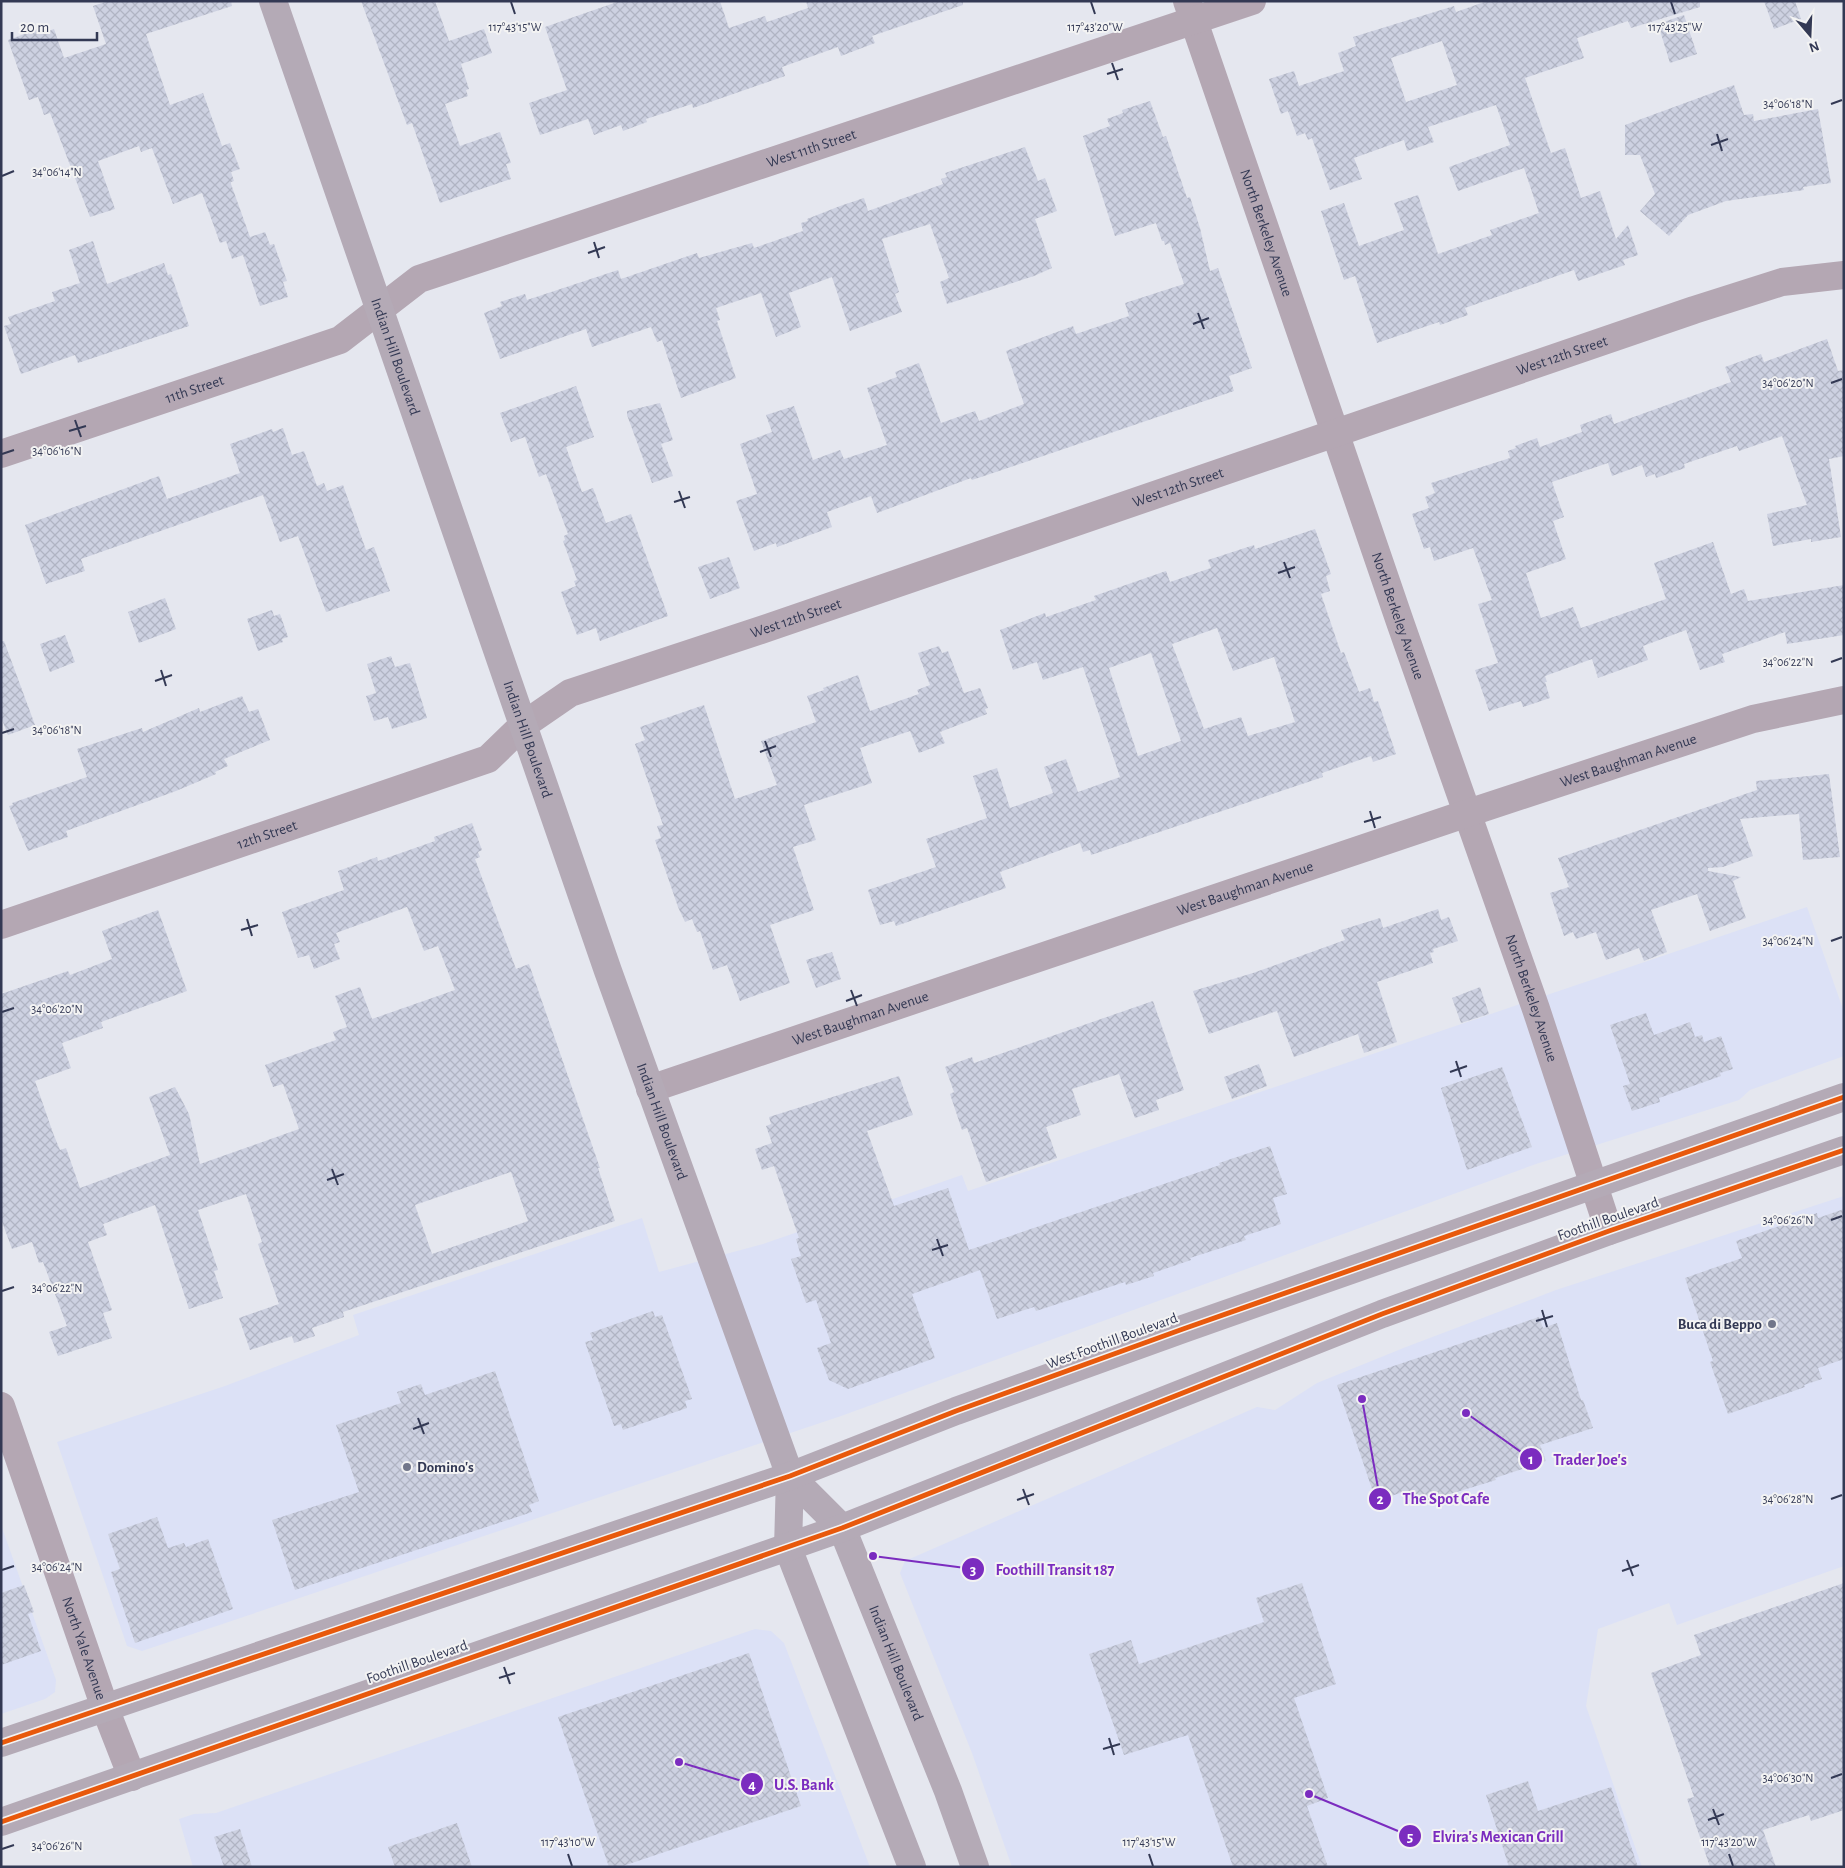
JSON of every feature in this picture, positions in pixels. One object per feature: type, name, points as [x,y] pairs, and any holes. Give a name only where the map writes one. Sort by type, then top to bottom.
[{"type":"main road","name":"Indian Hill Boulevard","points":[[273,1],[522,726],[650,1090],[790,1476],[788,1548],[912,1867]]},
{"type":"main road","points":[[1595,1182],[1844,1097]]},
{"type":"main road","name":"Foothill Boulevard","points":[[1,1822],[569,1622],[788,1548],[1382,1314],[1610,1231],[1844,1150]]},
{"type":"main road","name":"West Foothill Boulevard","points":[[790,1476],[956,1411],[1595,1182]]},
{"type":"main road","name":"Indian Hill Boulevard","points":[[790,1476],[842,1528],[948,1791],[976,1867]]},
{"type":"main road","points":[[1,1743],[790,1476]]},
{"type":"street","name":"West 11th Street","points":[[379,310],[420,279],[1191,11],[1252,1]]},
{"type":"street","name":"North Berkeley Avenue","points":[[1191,11],[1400,622],[1595,1182],[1610,1231]]},
{"type":"street","name":"West 12th Street","points":[[522,726],[570,693],[767,628],[1336,432],[1782,282],[1844,275]]},
{"type":"street","name":"11th Street","points":[[1,454],[340,340],[379,310]]},
{"type":"street","name":"West Baughman Avenue","points":[[650,1090],[1468,813],[1754,719],[1844,700]]},
{"type":"street","name":"12th Street","points":[[1,926],[488,759],[522,726]]},
{"type":"street","name":"North Yale Avenue","points":[[1,1406],[105,1708],[132,1776]]},
{"type":"shaded area","points":[[1807,907],[1844,1012],[1844,1056],[1750,1090],[1739,1100],[1536,1164],[841,1416],[142,1651],[127,1646],[57,1442],[225,1386],[359,1335],[353,1315],[642,1218],[659,1272],[763,1244],[962,1175],[968,1191]]},
{"type":"shaded area","points":[[1844,1196],[1844,1566],[1677,1625],[1669,1603],[1598,1629],[1586,1706],[1642,1867],[1012,1867],[972,1753],[900,1573],[905,1561],[1257,1407],[1275,1410],[1317,1383],[1406,1347],[1556,1290]]},
{"type":"shaded area","points":[[1,1525],[56,1680],[55,1692],[45,1699],[1,1714]]},
{"type":"shaded area","points":[[755,1629],[771,1631],[784,1643],[870,1867],[193,1867],[179,1819],[194,1814],[216,1813]]},
{"type":"building","points":[[108,1],[231,1],[232,6],[146,34],[170,105],[203,93],[222,146],[230,143],[240,169],[231,172],[234,181],[231,184],[250,237],[265,232],[270,245],[274,244],[287,281],[283,282],[288,297],[260,306],[243,255],[232,259],[226,241],[220,243],[202,193],[173,204],[152,148],[141,152],[139,146],[98,161],[115,209],[90,217],[50,113],[44,115],[38,97],[29,100],[8,40],[41,28],[43,33],[54,29],[64,58],[106,44],[93,6]]},
{"type":"building","points":[[361,1],[435,1],[449,41],[484,29],[492,53],[461,64],[469,89],[466,90],[468,96],[445,104],[460,146],[500,132],[511,163],[506,164],[511,179],[440,203],[412,123],[407,125]]},
{"type":"building","points":[[620,1],[720,1],[729,28],[765,16],[767,22],[808,8],[806,1],[963,1],[963,5],[872,36],[875,43],[841,56],[838,47],[782,67],[785,76],[693,108],[692,104],[646,119],[647,122],[623,131],[621,125],[594,135],[588,119],[540,135],[529,103],[567,90],[545,27]]},
{"type":"building","points":[[1487,1],[1700,1],[1700,7],[1631,28],[1628,21],[1577,38],[1584,58],[1525,78],[1551,153],[1565,148],[1581,198],[1600,191],[1616,239],[1628,225],[1638,255],[1623,260],[1625,265],[1578,281],[1574,270],[1465,308],[1468,315],[1440,325],[1439,322],[1377,343],[1355,276],[1344,280],[1321,211],[1344,203],[1359,246],[1404,230],[1394,203],[1418,195],[1438,254],[1492,235],[1490,230],[1539,213],[1524,168],[1458,191],[1449,167],[1510,145],[1496,105],[1428,127],[1434,142],[1407,151],[1404,140],[1354,158],[1362,179],[1330,190],[1312,138],[1308,140],[1305,133],[1297,136],[1288,111],[1281,114],[1269,79],[1294,71],[1299,86],[1344,71],[1338,53],[1356,46],[1353,37],[1454,6],[1456,12]],"holes":[[[1442,41],[1457,85],[1406,102],[1391,58]]]},
{"type":"building","points":[[1764,1],[1795,1],[1801,19],[1774,29]]},
{"type":"building","points":[[1684,15],[1697,54],[1670,63],[1658,24]]},
{"type":"building","points":[[1734,85],[1744,115],[1753,114],[1754,121],[1818,109],[1831,183],[1803,187],[1804,190],[1726,201],[1688,215],[1669,236],[1640,211],[1655,194],[1640,155],[1625,155],[1625,125]]},
{"type":"building","points":[[1150,101],[1163,137],[1166,136],[1187,198],[1190,197],[1200,228],[1210,271],[1218,268],[1252,368],[1229,376],[1234,391],[972,480],[971,478],[877,513],[871,496],[827,512],[832,527],[777,547],[776,543],[754,551],[736,501],[757,494],[740,444],[772,432],[766,415],[794,406],[813,460],[840,450],[844,459],[887,445],[867,388],[897,377],[895,372],[919,363],[941,423],[975,411],[979,421],[1024,404],[1006,351],[1073,326],[1076,334],[1129,316],[1125,303],[1184,284],[1170,243],[1165,245],[1164,241],[1162,241],[1156,223],[1115,236],[1083,136],[1110,126],[1107,119],[1123,113],[1122,110]]},
{"type":"building","points":[[1025,147],[1038,181],[1045,178],[1057,211],[1035,219],[1052,268],[1034,276],[947,304],[940,282],[949,278],[930,224],[882,239],[899,292],[895,294],[902,312],[850,331],[832,277],[789,293],[801,327],[776,337],[761,293],[716,308],[720,320],[717,321],[736,378],[681,398],[662,340],[657,342],[651,327],[592,347],[586,329],[500,359],[484,313],[502,306],[500,302],[525,294],[527,300],[618,270],[621,279],[697,253],[699,258],[752,243],[754,248],[803,231],[801,223],[840,206],[864,198],[868,211],[943,184],[941,179],[947,177],[945,173]]},
{"type":"building","points":[[93,241],[107,284],[164,263],[168,275],[171,274],[189,326],[78,363],[75,355],[21,374],[4,326],[11,324],[8,317],[55,301],[52,292],[80,283],[69,250]]},
{"type":"building","points":[[1827,339],[1838,371],[1844,370],[1844,456],[1829,459],[1841,537],[1811,542],[1811,539],[1773,546],[1767,514],[1807,505],[1782,436],[1739,451],[1737,446],[1684,464],[1685,468],[1656,478],[1655,474],[1646,477],[1642,465],[1612,476],[1608,463],[1552,482],[1564,517],[1553,521],[1566,559],[1526,573],[1541,618],[1573,607],[1581,628],[1666,599],[1654,563],[1713,542],[1731,594],[1744,589],[1748,601],[1844,585],[1844,635],[1787,644],[1785,632],[1722,654],[1725,662],[1700,670],[1686,630],[1643,646],[1648,660],[1598,678],[1592,659],[1545,676],[1550,698],[1523,707],[1521,701],[1489,711],[1475,670],[1498,663],[1478,604],[1492,600],[1473,548],[1434,561],[1430,547],[1424,549],[1412,514],[1429,508],[1425,497],[1435,493],[1431,483],[1510,458],[1508,451],[1516,448],[1515,446],[1537,438],[1540,447],[1582,432],[1580,425],[1611,414],[1614,424],[1731,382],[1725,367],[1761,354],[1764,362]]},
{"type":"building","points":[[576,386],[594,437],[566,447],[582,492],[593,488],[606,523],[631,514],[668,616],[600,641],[596,628],[577,635],[561,592],[576,586],[574,581],[577,580],[563,541],[565,540],[564,536],[568,534],[546,474],[539,477],[525,437],[511,442],[500,413]]},
{"type":"building","points":[[660,403],[673,440],[661,444],[673,476],[652,483],[627,411]]},
{"type":"building","points":[[283,428],[292,455],[304,451],[317,486],[324,483],[327,491],[343,485],[366,550],[374,547],[390,591],[326,612],[298,536],[280,542],[263,495],[81,559],[85,571],[46,584],[25,525],[159,476],[167,499],[240,473],[230,444],[272,429],[273,432]]},
{"type":"building","points":[[1315,529],[1331,574],[1326,576],[1330,591],[1321,594],[1341,653],[1344,652],[1359,692],[1370,688],[1374,702],[1378,701],[1396,754],[1373,762],[1371,756],[1322,773],[1323,777],[1091,855],[1090,850],[1083,852],[1080,843],[1000,872],[1006,888],[896,926],[894,921],[880,925],[868,890],[936,867],[926,839],[987,818],[973,776],[997,768],[1010,808],[1053,793],[1044,767],[1066,759],[1078,792],[1120,777],[1083,667],[1043,680],[1037,662],[1013,670],[1000,630],[1045,613],[1046,617],[1096,600],[1094,596],[1166,571],[1170,582],[1211,568],[1208,560],[1254,545],[1255,549]],"holes":[[[1217,628],[1233,671],[1274,657],[1295,722],[1248,736],[1241,717],[1204,729],[1172,644]],[[1151,653],[1181,741],[1138,756],[1109,668]]]},
{"type":"building","points":[[729,557],[740,588],[710,599],[698,567]]},
{"type":"building","points":[[165,598],[176,629],[139,643],[128,612]]},
{"type":"building","points":[[272,610],[274,616],[280,614],[288,637],[282,639],[283,642],[258,651],[247,619]]},
{"type":"building","points":[[65,635],[75,662],[50,672],[40,644]]},
{"type":"building","points":[[1,641],[4,641],[35,725],[8,735],[1,717]]},
{"type":"building","points":[[939,646],[942,653],[948,651],[964,693],[980,688],[988,708],[985,709],[987,714],[940,732],[945,743],[919,753],[910,731],[860,748],[872,783],[804,805],[816,840],[793,847],[814,910],[770,925],[790,983],[740,1001],[727,965],[713,970],[700,931],[697,932],[692,919],[685,922],[678,907],[655,840],[661,838],[657,826],[663,825],[635,744],[645,740],[640,727],[704,705],[735,799],[777,785],[761,741],[816,722],[807,696],[858,675],[870,711],[919,694],[917,690],[930,685],[918,653]]},
{"type":"building","points":[[391,656],[395,667],[410,663],[427,718],[392,729],[388,717],[374,721],[366,696],[376,693],[367,664]]},
{"type":"building","points":[[242,696],[249,712],[258,709],[270,740],[224,759],[228,766],[215,772],[216,774],[176,791],[66,831],[68,837],[28,851],[9,806],[13,805],[12,803],[87,777],[77,749],[142,728],[143,732],[199,708],[200,712]]},
{"type":"building","points":[[1829,774],[1840,857],[1803,860],[1799,814],[1740,819],[1753,856],[1723,867],[1708,868],[1708,871],[1741,877],[1733,881],[1746,918],[1710,931],[1697,894],[1651,910],[1667,952],[1644,961],[1639,948],[1606,960],[1596,932],[1576,939],[1573,932],[1564,936],[1550,893],[1569,887],[1558,858],[1757,790],[1756,781]]},
{"type":"building","points":[[472,823],[482,850],[478,852],[480,857],[475,859],[516,969],[529,964],[600,1168],[598,1168],[615,1221],[343,1312],[344,1317],[312,1328],[315,1336],[294,1343],[292,1336],[250,1350],[239,1318],[279,1304],[258,1244],[262,1242],[246,1194],[198,1210],[218,1270],[214,1271],[223,1298],[189,1309],[155,1205],[103,1224],[107,1235],[88,1242],[112,1310],[103,1313],[112,1338],[58,1356],[49,1332],[67,1326],[43,1262],[39,1263],[32,1242],[12,1249],[1,1219],[1,994],[68,971],[70,975],[112,959],[102,931],[158,910],[187,991],[101,1022],[103,1028],[62,1043],[71,1068],[35,1081],[60,1150],[66,1148],[80,1188],[170,1155],[149,1097],[175,1087],[189,1114],[200,1164],[299,1129],[283,1084],[273,1087],[265,1065],[336,1040],[333,1032],[347,1027],[335,996],[360,987],[372,1019],[455,990],[438,946],[424,951],[407,907],[336,933],[340,942],[334,944],[340,959],[314,969],[309,955],[298,958],[282,912],[344,890],[338,871],[377,857],[378,861],[435,841],[434,837]],"holes":[[[511,1172],[528,1221],[432,1254],[415,1205]]]},
{"type":"building","points":[[1438,909],[1441,920],[1449,917],[1458,941],[1433,949],[1434,952],[1430,953],[1433,963],[1377,982],[1397,1042],[1364,1053],[1358,1034],[1294,1057],[1277,1011],[1209,1034],[1193,991],[1253,973],[1345,940],[1341,930],[1380,918],[1383,928]]},
{"type":"building","points":[[832,952],[841,979],[816,988],[806,960]]},
{"type":"building","points":[[1480,987],[1489,1014],[1461,1023],[1452,998]]},
{"type":"building","points":[[1153,1001],[1184,1090],[1156,1100],[1159,1110],[1135,1118],[1119,1074],[1072,1089],[1081,1115],[1046,1127],[1057,1158],[986,1182],[967,1128],[962,1130],[950,1094],[954,1092],[945,1067],[972,1057],[974,1063]]},
{"type":"building","points":[[1646,1013],[1654,1035],[1690,1022],[1695,1037],[1702,1035],[1704,1042],[1721,1036],[1733,1069],[1720,1073],[1721,1076],[1659,1098],[1660,1102],[1632,1111],[1623,1086],[1630,1084],[1610,1025]]},
{"type":"building","points":[[1259,1064],[1267,1086],[1232,1099],[1224,1077]]},
{"type":"building","points":[[1502,1067],[1532,1147],[1467,1170],[1441,1088]]},
{"type":"building","points":[[899,1076],[913,1115],[867,1131],[894,1206],[948,1188],[969,1250],[1220,1165],[1219,1163],[1270,1146],[1287,1194],[1273,1198],[1281,1224],[1244,1236],[1246,1240],[1190,1258],[1191,1260],[1153,1273],[1154,1276],[1126,1285],[1125,1282],[1036,1311],[1034,1307],[997,1319],[980,1270],[912,1294],[935,1358],[848,1389],[829,1380],[817,1348],[831,1343],[816,1300],[806,1303],[791,1259],[801,1256],[796,1239],[799,1238],[774,1166],[762,1170],[755,1149],[772,1143],[766,1126],[771,1124],[769,1117]]},
{"type":"building","name":"Buca di Beppo","points":[[1844,1209],[1844,1359],[1818,1368],[1822,1379],[1804,1385],[1805,1387],[1728,1414],[1710,1362],[1713,1361],[1685,1278],[1742,1258],[1736,1241],[1817,1213],[1818,1218]]},
{"type":"building","points":[[653,1311],[655,1317],[662,1315],[692,1399],[685,1401],[687,1408],[623,1430],[621,1424],[614,1426],[585,1342],[593,1340],[590,1333]]},
{"type":"building","points":[[1539,1317],[1543,1328],[1557,1323],[1581,1400],[1583,1400],[1593,1428],[1540,1445],[1546,1461],[1495,1478],[1496,1480],[1411,1506],[1406,1491],[1376,1501],[1337,1385]]},
{"type":"building","points":[[495,1371],[539,1501],[529,1505],[532,1512],[295,1590],[272,1520],[359,1492],[336,1425],[401,1403],[397,1392],[421,1384],[425,1395]]},
{"type":"building","points":[[157,1517],[168,1548],[184,1543],[186,1547],[208,1539],[233,1609],[135,1643],[111,1572],[120,1569],[108,1534]]},
{"type":"building","points":[[1302,1583],[1336,1684],[1294,1698],[1328,1798],[1307,1806],[1328,1867],[1233,1867],[1188,1735],[1124,1755],[1089,1654],[1131,1640],[1139,1664],[1264,1622],[1256,1598]]},
{"type":"building","points":[[1844,1583],[1844,1810],[1811,1821],[1809,1815],[1763,1830],[1776,1867],[1710,1867],[1687,1799],[1694,1797],[1651,1673],[1701,1655],[1694,1635]]},
{"type":"building","points":[[24,1585],[34,1612],[28,1614],[41,1651],[1,1665],[1,1593]]},
{"type":"building","points":[[749,1653],[801,1806],[620,1867],[609,1867],[558,1717]]},
{"type":"building","points":[[1528,1781],[1538,1811],[1611,1787],[1638,1867],[1509,1867],[1486,1795]]},
{"type":"building","points":[[457,1823],[472,1867],[395,1867],[388,1847]]},
{"type":"building","points":[[240,1829],[252,1867],[224,1867],[214,1837]]},
{"type":"cycle path","points":[[1,1743],[790,1476],[956,1411],[1183,1329],[1844,1097]]},
{"type":"cycle path","points":[[1,1822],[842,1528],[1382,1314],[1609,1231],[1844,1150]]},
{"type":"place","name":"Buca di Beppo","points":[[1772,1324]]},
{"type":"place","name":"The Spot Cafe","points":[[1362,1399]]},
{"type":"place","name":"Trader Joe's","points":[[1466,1413]]},
{"type":"place","name":"Domino's","points":[[407,1467]]},
{"type":"place","name":"Foothill Transit 187","points":[[873,1556]]},
{"type":"place","name":"U.S. Bank","points":[[679,1762]]},
{"type":"place","name":"Elvira's Mexican Grill","points":[[1309,1794]]}]
